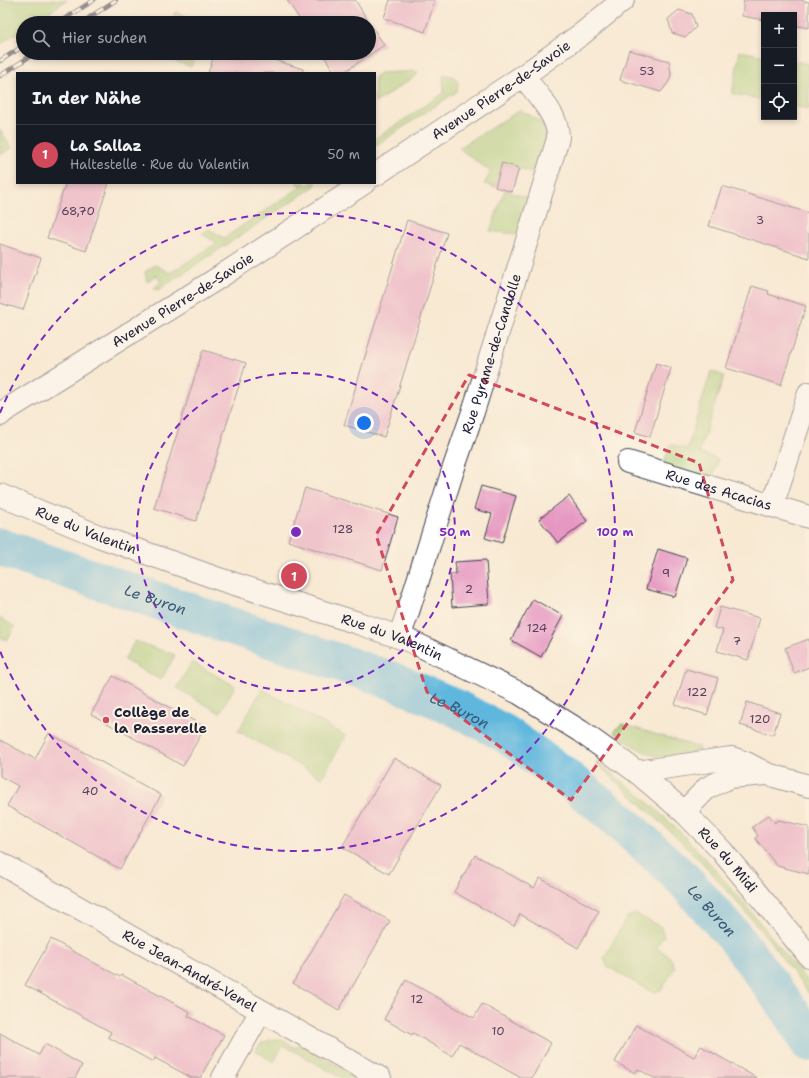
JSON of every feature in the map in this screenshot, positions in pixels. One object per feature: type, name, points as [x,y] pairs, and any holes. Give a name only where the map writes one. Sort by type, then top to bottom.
[{"type":"street","name":"Avenue Pierre-de-Savoie","points":[[376,174],[523,76],[583,33],[623,0]]},
{"type":"street","name":"Rue Pyrame-de-Candolle","points":[[399,637],[473,412],[531,230],[556,145],[558,135],[556,125],[550,112],[523,76]]},
{"type":"street","name":"Avenue Pierre-de-Savoie","points":[[0,415],[215,280],[362,184]]},
{"type":"street","points":[[772,506],[809,393]]},
{"type":"street","name":"Rue des Acacias","points":[[628,462],[809,517]]},
{"type":"street","name":"Rue du Valentin","points":[[0,495],[101,537],[212,577],[410,641],[519,693],[580,732],[637,772]]},
{"type":"street","points":[[637,772],[732,758],[746,763],[767,774],[809,786]]},
{"type":"street","name":"Rue du Midi","points":[[637,772],[684,812],[720,850],[809,956]]},
{"type":"street","points":[[684,812],[707,788],[730,777],[767,774]]},
{"type":"street","name":"Rue Jean-André-Venel","points":[[0,863],[380,1078]]},
{"type":"street","points":[[223,1078],[261,1011]]},
{"type":"highlighted area","points":[[469,375],[699,463],[733,580],[571,800],[427,692],[376,535]]},
{"type":"green space","points":[[0,0],[67,0],[43,16],[16,16],[16,34],[0,44]]},
{"type":"green space","points":[[175,12],[186,16],[174,16]]},
{"type":"green space","points":[[740,51],[761,55],[761,99],[732,94]]},
{"type":"green space","points":[[171,60],[194,60],[191,67]]},
{"type":"green space","points":[[797,62],[809,64],[809,109],[797,107]]},
{"type":"green space","points":[[417,71],[417,75],[376,102],[376,75],[380,73]]},
{"type":"green space","points":[[449,75],[455,78],[458,82],[456,92],[376,145],[376,138],[444,93],[443,76]]},
{"type":"green space","points":[[520,110],[539,120],[545,129],[547,138],[537,174],[502,163],[495,187],[484,184],[491,172],[459,148]]},
{"type":"green space","points":[[0,130],[12,148],[0,155]]},
{"type":"green space","points":[[298,184],[306,184],[307,186],[310,184],[316,184],[315,186],[158,290],[154,288],[161,282],[156,275],[147,282],[145,272],[155,265],[170,273],[217,243],[202,234],[209,229],[224,238],[302,186]]},
{"type":"green space","points":[[505,190],[533,200],[522,235],[490,231]]},
{"type":"green space","points":[[711,371],[724,376],[699,453],[718,459],[712,481],[663,466],[670,444],[687,449]]},
{"type":"green space","points":[[0,618],[15,627],[7,640],[0,637]]},
{"type":"green space","points":[[135,641],[175,655],[161,680],[124,660]]},
{"type":"green space","points":[[192,662],[235,686],[220,713],[177,688]]},
{"type":"green space","points":[[262,689],[346,736],[322,778],[238,731]]},
{"type":"green space","points":[[622,724],[698,747],[699,750],[672,757],[653,755],[639,749],[614,732]]},
{"type":"green space","points":[[596,763],[601,765],[641,796],[676,828],[705,858],[741,899],[809,984],[809,994],[769,940],[701,861]]},
{"type":"green space","points":[[636,914],[660,926],[664,936],[656,947],[670,957],[675,967],[662,989],[653,993],[608,967],[604,958],[627,917]]},
{"type":"green space","points":[[276,1039],[283,1040],[296,1048],[299,1044],[359,1078],[342,1078],[283,1045],[274,1062],[256,1051],[259,1045]]},
{"type":"building","points":[[287,0],[355,0],[365,16],[297,16]]},
{"type":"building","points":[[390,0],[435,0],[425,32],[384,18]]},
{"type":"building","points":[[744,0],[800,0],[809,2],[809,28],[797,26],[797,12],[761,12],[761,19],[742,16]]},
{"type":"building","points":[[679,10],[692,14],[696,27],[686,37],[672,33],[668,19]]},
{"type":"building","points":[[376,33],[384,45],[376,50]]},
{"type":"building","points":[[629,50],[669,61],[671,74],[670,79],[661,92],[620,80]]},
{"type":"building","points":[[213,60],[274,60],[303,69],[303,72],[208,72]]},
{"type":"building","points":[[327,60],[362,60],[344,72],[334,72]]},
{"type":"building","points":[[502,163],[519,168],[512,192],[495,187]]},
{"type":"building","points":[[66,184],[109,184],[86,251],[47,238]]},
{"type":"building","points":[[722,186],[809,213],[809,258],[709,226]]},
{"type":"building","points":[[407,220],[447,233],[384,437],[344,425]]},
{"type":"building","points":[[0,244],[41,258],[23,310],[0,303]]},
{"type":"building","points":[[752,286],[769,291],[768,294],[806,306],[781,385],[726,368]]},
{"type":"building","points":[[203,350],[246,363],[196,521],[154,508]]},
{"type":"building","points":[[656,363],[671,368],[650,437],[635,432]]},
{"type":"building","points":[[481,486],[516,496],[502,543],[485,538],[492,514],[474,509]]},
{"type":"building","points":[[305,488],[398,517],[382,570],[288,541]]},
{"type":"building","points":[[569,496],[587,521],[558,543],[539,519]]},
{"type":"building","points":[[658,549],[687,558],[675,597],[646,589]]},
{"type":"building","points":[[486,560],[489,604],[452,607],[450,574],[456,574],[455,562]]},
{"type":"building","points":[[533,599],[563,616],[541,657],[511,640]]},
{"type":"building","points":[[720,607],[760,618],[748,660],[717,651],[723,630],[714,628]]},
{"type":"building","points":[[809,639],[809,667],[794,673],[785,648]]},
{"type":"building","points":[[686,669],[718,678],[707,715],[675,705]]},
{"type":"building","points":[[113,676],[205,727],[183,766],[91,714]]},
{"type":"building","points":[[747,702],[780,713],[773,735],[740,725]]},
{"type":"building","points":[[49,733],[161,795],[120,869],[7,806],[18,786],[0,776],[0,740],[35,759]]},
{"type":"building","points":[[394,758],[441,785],[389,874],[342,847]]},
{"type":"building","points":[[769,815],[775,823],[778,820],[809,827],[809,874],[777,866],[755,838],[758,836],[752,827]]},
{"type":"building","points":[[475,855],[534,888],[540,878],[599,911],[578,948],[520,914],[514,926],[454,892]]},
{"type":"building","points":[[344,895],[390,921],[339,1010],[293,983]]},
{"type":"building","points":[[51,939],[120,977],[122,975],[190,1012],[188,1016],[224,1035],[200,1078],[192,1078],[155,1058],[153,1062],[108,1037],[111,1032],[25,985]]},
{"type":"building","points":[[406,980],[474,1018],[482,1004],[551,1043],[532,1078],[521,1078],[459,1043],[452,1056],[413,1033],[412,1035],[384,1019]]},
{"type":"building","points":[[636,1025],[694,1057],[701,1046],[757,1078],[654,1078],[638,1069],[635,1073],[615,1062]]},
{"type":"building","points":[[0,1033],[39,1055],[45,1044],[82,1065],[75,1078],[0,1078]]},
{"type":"waterway","name":"Le Buron","points":[[0,547],[393,681],[452,706],[504,733],[559,772],[617,818],[683,879],[735,937],[793,1015],[809,1043]]},
{"type":"railway","points":[[69,16],[94,0]]},
{"type":"railway","points":[[92,16],[116,0]]},
{"type":"railway","points":[[0,61],[16,51]]},
{"type":"railway","points":[[0,76],[24,60]]},
{"type":"place","name":"La Sallaz","points":[[294,576]]},
{"type":"place","name":"Collège de la Passerelle","points":[[106,720]]}]
